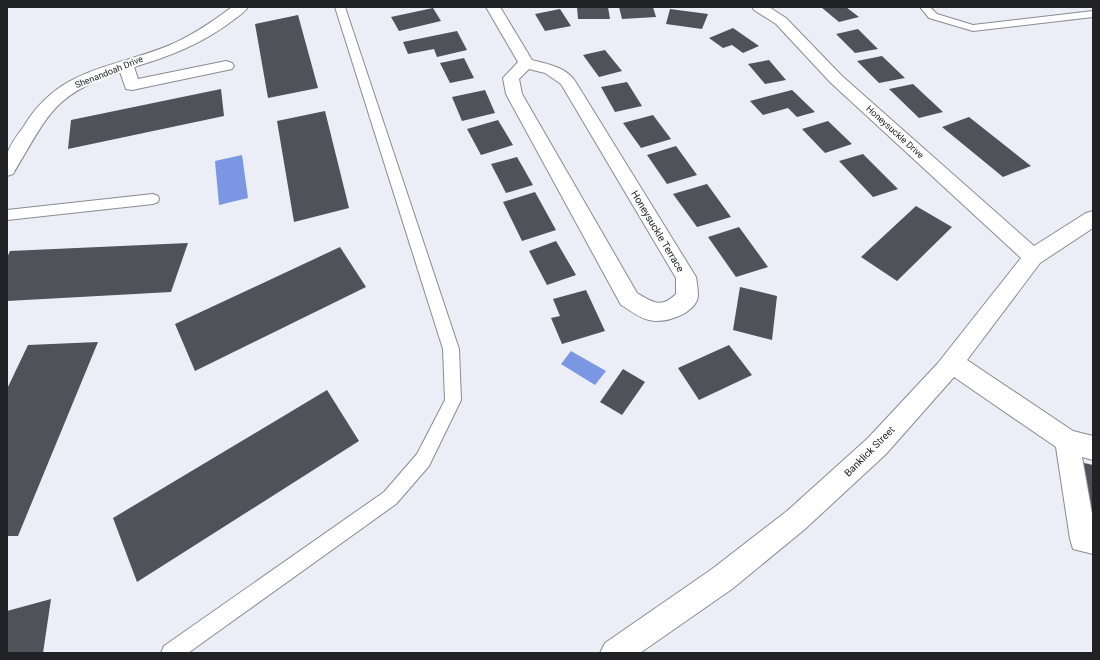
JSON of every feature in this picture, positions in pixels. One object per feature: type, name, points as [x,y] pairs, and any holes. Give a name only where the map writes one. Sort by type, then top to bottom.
[{"type":"street","name":"Shenandoah Drive","points":[[7,170],[46,107],[63,92],[90,78],[124,64],[190,42],[215,27],[241,7]]},
{"type":"street","points":[[493,7],[526,63]]},
{"type":"street","name":"Honeysuckle Drive","points":[[758,7],[781,21],[836,79],[1033,257]]},
{"type":"street","name":"Honeysuckle Terrace","points":[[526,63],[552,70],[567,81],[686,277],[687,297],[674,310],[650,312],[629,299],[514,94],[511,78],[526,63]]},
{"type":"street","points":[[124,64],[132,85],[226,66]]},
{"type":"street","name":"Banklick Street","points":[[615,653],[722,579],[796,520],[876,446],[952,362],[1033,257],[1093,218]]},
{"type":"street","points":[[952,362],[1067,441],[1093,448]]},
{"type":"street","points":[[1067,441],[1088,540]]},
{"type":"lane","points":[[171,653],[390,498],[423,460],[452,400],[450,349],[340,7]]},
{"type":"lane","points":[[925,7],[933,16],[972,28],[1093,14]]},
{"type":"lane","points":[[7,216],[153,199]]},
{"type":"water","points":[[242,155],[248,198],[219,205],[215,161]]},
{"type":"water","points":[[571,351],[606,371],[595,385],[561,364]]},
{"type":"building","points":[[577,7],[608,7],[610,19],[578,19]]},
{"type":"building","points":[[619,7],[653,7],[656,17],[622,19]]},
{"type":"building","points":[[821,7],[846,7],[859,17],[839,22]]},
{"type":"building","points":[[433,8],[441,21],[399,31],[391,17]]},
{"type":"building","points":[[560,9],[571,26],[545,31],[535,14]]},
{"type":"building","points":[[670,9],[708,14],[702,29],[666,24]]},
{"type":"building","points":[[298,15],[318,88],[268,98],[255,24]]},
{"type":"building","points":[[733,28],[759,46],[743,53],[732,45],[723,48],[709,38]]},
{"type":"building","points":[[858,29],[878,49],[855,53],[836,34]]},
{"type":"building","points":[[457,31],[467,50],[437,57],[434,49],[408,54],[403,42]]},
{"type":"building","points":[[605,50],[622,71],[599,77],[583,55]]},
{"type":"building","points":[[882,56],[905,78],[879,83],[857,61]]},
{"type":"building","points":[[464,58],[474,78],[450,83],[440,63]]},
{"type":"building","points":[[769,60],[786,80],[765,84],[748,64]]},
{"type":"building","points":[[627,82],[642,106],[615,112],[601,87]]},
{"type":"building","points":[[913,84],[943,112],[919,118],[889,89]]},
{"type":"building","points":[[221,89],[224,116],[68,149],[71,120]]},
{"type":"building","points":[[485,90],[495,113],[462,121],[452,97]]},
{"type":"building","points":[[792,90],[815,112],[797,117],[788,108],[763,115],[750,101]]},
{"type":"building","points":[[325,111],[349,208],[294,222],[277,121]]},
{"type":"building","points":[[653,115],[671,139],[641,148],[623,123]]},
{"type":"building","points":[[969,117],[1031,166],[1003,177],[942,127]]},
{"type":"building","points":[[498,120],[513,145],[481,155],[467,129]]},
{"type":"building","points":[[828,121],[852,144],[825,153],[802,129]]},
{"type":"building","points":[[676,146],[697,175],[667,184],[647,155]]},
{"type":"building","points":[[863,154],[898,189],[873,197],[839,161]]},
{"type":"building","points":[[517,157],[533,185],[506,193],[491,164]]},
{"type":"building","points":[[707,184],[731,217],[697,227],[673,194]]},
{"type":"building","points":[[535,192],[556,230],[522,241],[503,202]]},
{"type":"building","points":[[916,206],[952,227],[897,281],[861,257]]},
{"type":"building","points":[[739,227],[768,267],[736,277],[708,237]]},
{"type":"building","points":[[556,241],[576,275],[547,285],[529,251]]},
{"type":"building","points":[[188,243],[171,292],[7,301],[7,258],[10,251]]},
{"type":"building","points":[[340,247],[366,287],[195,371],[175,324]]},
{"type":"building","points":[[740,287],[777,296],[772,340],[733,330]]},
{"type":"building","points":[[586,290],[605,331],[562,344],[551,318],[560,316],[553,299]]},
{"type":"building","points":[[98,342],[18,536],[7,536],[7,389],[28,345]]},
{"type":"building","points":[[729,345],[752,375],[699,400],[678,368]]},
{"type":"building","points":[[623,369],[645,382],[622,415],[600,402]]},
{"type":"building","points":[[327,390],[359,441],[137,582],[113,518]]},
{"type":"building","points":[[1080,462],[1093,465],[1093,519],[1090,518]]},
{"type":"building","points":[[51,599],[43,653],[7,653],[7,611]]}]
